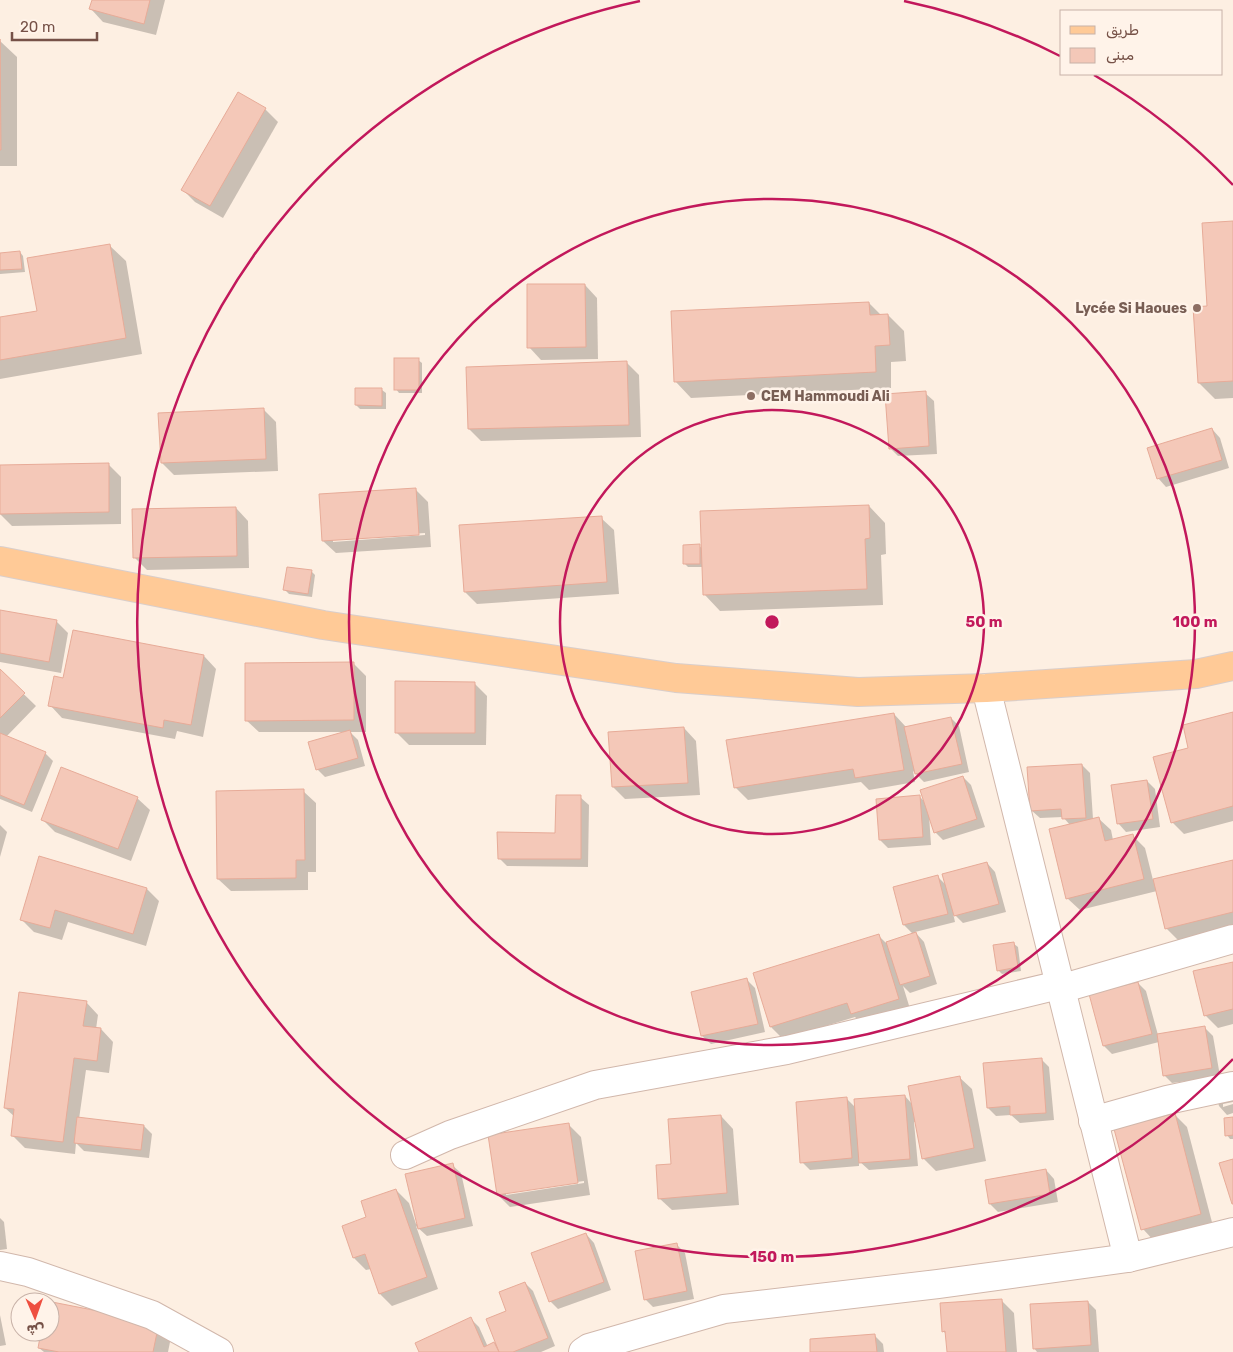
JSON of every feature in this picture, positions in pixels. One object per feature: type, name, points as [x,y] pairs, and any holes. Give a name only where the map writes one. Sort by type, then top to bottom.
[{"type":"main road","points":[[0,561],[322,625],[676,678],[858,692],[986,688],[1196,674],[1233,666]]},
{"type":"street","points":[[986,688],[1128,1258]]},
{"type":"street","points":[[405,1155],[450,1135],[595,1085],[787,1050],[1060,987],[1233,939]]},
{"type":"street","points":[[1093,1121],[1167,1100],[1233,1086]]},
{"type":"street","points":[[583,1352],[588,1348],[724,1309],[938,1284],[1128,1258],[1233,1232]]},
{"type":"street","points":[[0,1266],[28,1272],[152,1315],[218,1352]]},
{"type":"building","points":[[92,0],[150,0],[144,24],[89,9]]},
{"type":"building","points":[[0,39],[1,150],[0,150]]},
{"type":"building","points":[[238,92],[266,108],[210,206],[181,190]]},
{"type":"building","points":[[1233,221],[1233,381],[1198,383],[1193,307],[1207,306],[1202,223]]},
{"type":"building","points":[[110,244],[126,338],[0,360],[0,317],[37,311],[27,258]]},
{"type":"building","points":[[20,251],[22,269],[0,270],[0,253]]},
{"type":"building","points":[[527,284],[585,284],[586,347],[527,348]]},
{"type":"building","points":[[869,302],[870,315],[888,314],[890,345],[875,346],[876,372],[674,382],[671,311]]},
{"type":"building","points":[[394,358],[419,358],[419,390],[394,390]]},
{"type":"building","points":[[627,361],[629,425],[468,429],[466,367]]},
{"type":"building","points":[[355,388],[382,388],[382,406],[355,405]]},
{"type":"building","points":[[926,391],[929,446],[889,449],[885,394]]},
{"type":"building","points":[[264,408],[266,459],[161,463],[158,413]]},
{"type":"building","points":[[1212,428],[1222,460],[1157,479],[1147,448]]},
{"type":"building","points":[[109,463],[109,512],[0,514],[0,465]]},
{"type":"building","points":[[416,488],[419,535],[322,541],[319,494]]},
{"type":"building","points":[[869,505],[870,538],[865,539],[867,589],[703,595],[700,511]]},
{"type":"building","points":[[236,507],[237,556],[133,558],[132,509]]},
{"type":"building","points":[[602,516],[607,582],[464,592],[459,525]]},
{"type":"building","points":[[700,544],[700,564],[683,564],[683,545]]},
{"type":"building","points":[[287,567],[312,570],[308,594],[283,590]]},
{"type":"building","points":[[0,610],[57,620],[49,662],[0,653]]},
{"type":"building","points":[[73,630],[204,655],[191,725],[164,720],[163,728],[48,706],[54,676],[63,678]]},
{"type":"building","points":[[354,662],[354,720],[245,721],[245,663]]},
{"type":"building","points":[[0,669],[25,693],[0,718]]},
{"type":"building","points":[[395,681],[475,682],[475,733],[395,733]]},
{"type":"building","points":[[1233,712],[1233,806],[1171,823],[1153,757],[1188,748],[1183,725]]},
{"type":"building","points":[[894,713],[904,770],[855,778],[853,769],[734,788],[726,740]]},
{"type":"building","points":[[951,717],[962,764],[915,774],[904,727]]},
{"type":"building","points":[[684,727],[688,783],[612,787],[608,732]]},
{"type":"building","points":[[350,730],[358,758],[316,770],[308,742]]},
{"type":"building","points":[[0,733],[46,752],[24,805],[0,795]]},
{"type":"building","points":[[1082,764],[1086,818],[1062,819],[1061,809],[1030,811],[1027,767]]},
{"type":"building","points":[[61,767],[138,797],[118,849],[41,820]]},
{"type":"building","points":[[963,776],[977,819],[934,833],[920,790]]},
{"type":"building","points":[[1147,780],[1153,819],[1117,824],[1111,785]]},
{"type":"building","points":[[304,789],[305,860],[296,860],[296,878],[217,879],[216,791]]},
{"type":"building","points":[[556,795],[581,795],[581,859],[498,859],[497,832],[555,833]]},
{"type":"building","points":[[920,795],[923,837],[879,840],[876,799]]},
{"type":"building","points":[[1099,817],[1105,841],[1133,834],[1144,879],[1066,899],[1049,829]]},
{"type":"building","points":[[39,856],[147,888],[133,934],[55,910],[50,928],[20,920]]},
{"type":"building","points":[[1233,860],[1233,912],[1165,929],[1153,879]]},
{"type":"building","points":[[987,862],[999,904],[954,916],[942,874]]},
{"type":"building","points":[[938,875],[948,914],[903,925],[893,887]]},
{"type":"building","points":[[916,932],[930,976],[900,985],[886,942]]},
{"type":"building","points":[[879,934],[899,999],[851,1014],[847,1003],[770,1027],[753,973]]},
{"type":"building","points":[[1014,942],[1018,967],[997,971],[993,945]]},
{"type":"building","points":[[1233,962],[1233,1009],[1204,1016],[1193,971]]},
{"type":"building","points":[[747,978],[758,1024],[701,1036],[691,992]]},
{"type":"building","points":[[1138,982],[1152,1034],[1103,1046],[1089,994]]},
{"type":"building","points":[[19,992],[87,1001],[83,1026],[101,1028],[97,1061],[74,1058],[63,1142],[11,1136],[14,1109],[4,1108]]},
{"type":"building","points":[[1205,1026],[1212,1068],[1163,1076],[1157,1034]]},
{"type":"building","points":[[1042,1058],[1046,1113],[1010,1115],[1010,1106],[987,1108],[983,1063]]},
{"type":"building","points":[[960,1076],[974,1148],[922,1159],[908,1086]]},
{"type":"building","points":[[905,1095],[910,1159],[859,1163],[854,1099]]},
{"type":"building","points":[[847,1097],[852,1158],[800,1163],[796,1102]]},
{"type":"building","points":[[1175,1113],[1201,1214],[1141,1230],[1114,1129]]},
{"type":"building","points":[[721,1115],[727,1193],[658,1199],[656,1165],[671,1164],[668,1119]]},
{"type":"building","points":[[77,1117],[144,1125],[141,1150],[74,1143]]},
{"type":"building","points":[[1233,1117],[1233,1135],[1225,1136],[1224,1118]]},
{"type":"building","points":[[569,1123],[578,1183],[497,1195],[488,1135]]},
{"type":"building","points":[[1233,1159],[1233,1204],[1232,1204],[1219,1163]]},
{"type":"building","points":[[453,1163],[465,1218],[418,1229],[405,1174]]},
{"type":"building","points":[[1046,1169],[1050,1194],[989,1204],[985,1180]]},
{"type":"building","points":[[396,1189],[427,1277],[379,1294],[365,1254],[353,1258],[342,1226],[366,1217],[361,1201]]},
{"type":"building","points":[[586,1233],[604,1282],[549,1302],[531,1253]]},
{"type":"building","points":[[677,1243],[687,1291],[644,1300],[635,1251]]},
{"type":"building","points":[[525,1282],[548,1338],[513,1352],[499,1352],[486,1319],[506,1311],[499,1292]]},
{"type":"building","points":[[1002,1299],[1006,1352],[947,1352],[945,1331],[942,1332],[940,1303]]},
{"type":"building","points":[[1088,1301],[1091,1345],[1033,1349],[1030,1304]]},
{"type":"building","points":[[60,1304],[159,1323],[153,1352],[59,1352],[38,1348],[39,1342],[60,1342]]},
{"type":"building","points":[[471,1317],[484,1347],[494,1342],[499,1352],[419,1352],[415,1343]]},
{"type":"building","points":[[875,1334],[877,1352],[810,1352],[810,1339]]},
{"type":"place","name":"Lycée Si Haoues","points":[[1197,308]]},
{"type":"place","name":"CEM Hammoudi Ali","points":[[751,396]]}]
